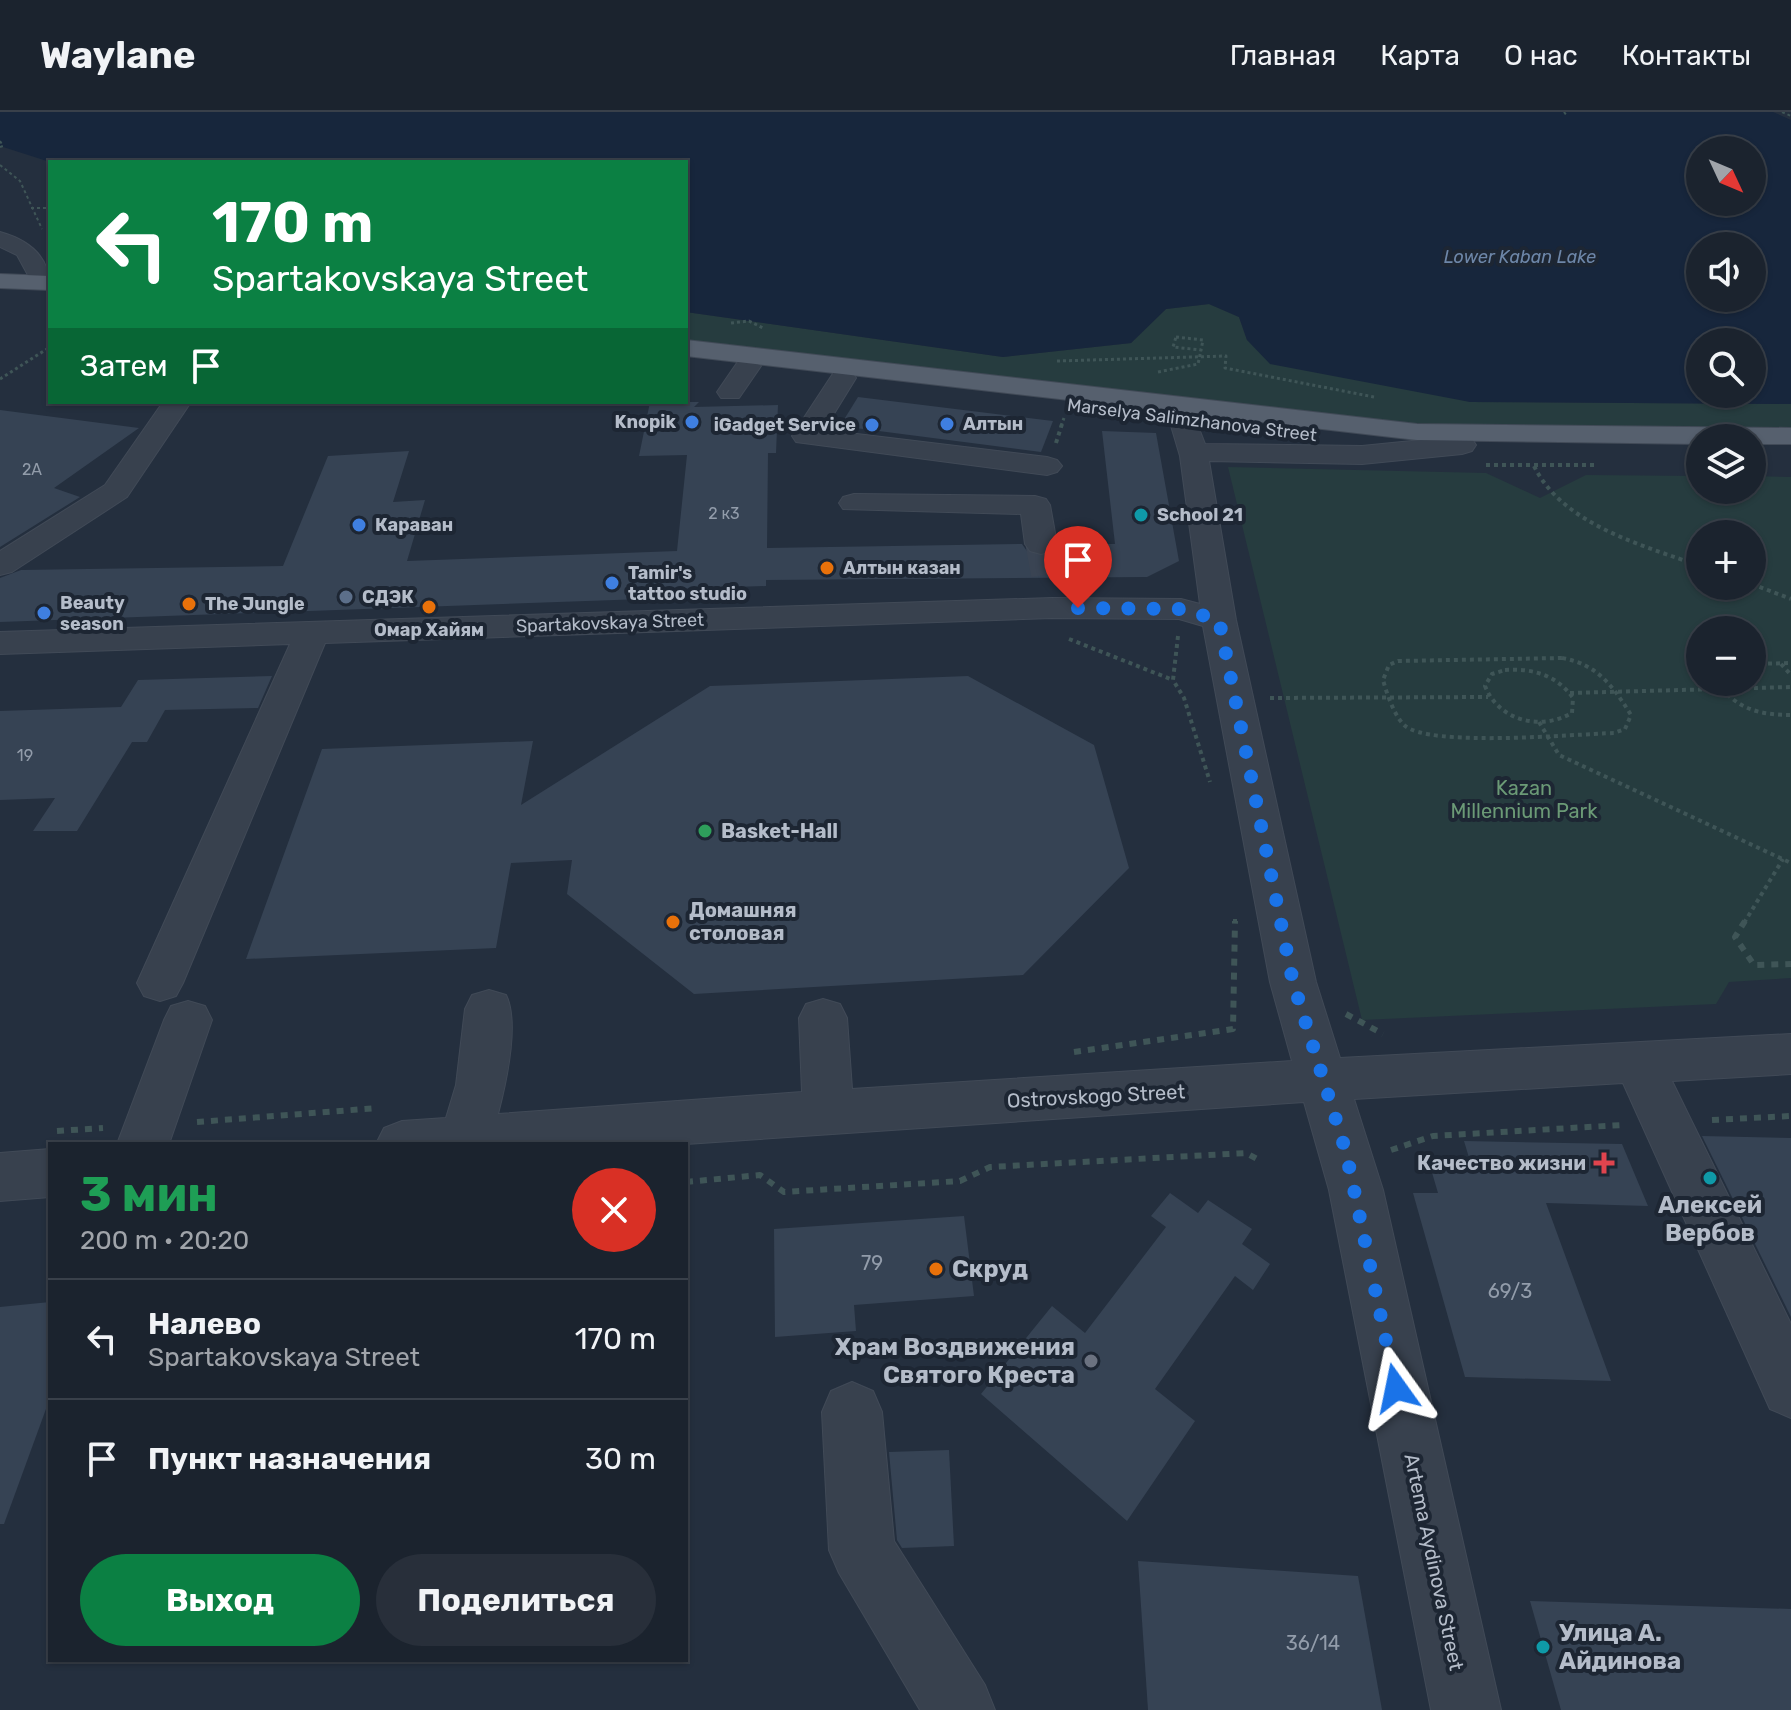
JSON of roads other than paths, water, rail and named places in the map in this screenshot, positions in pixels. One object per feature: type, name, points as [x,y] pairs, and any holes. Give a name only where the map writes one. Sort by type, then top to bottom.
[{"type":"main road","points":[[0,281],[48,286]]},
{"type":"main road","points":[[0,290],[48,286]]},
{"type":"main road","points":[[688,348],[1417,432],[1791,436]]},
{"type":"main road","name":"Marselya Salimzhanova Street","points":[[688,358],[1359,439],[1462,445],[1686,447]]},
{"type":"main road","points":[[1766,447],[1791,447]]},
{"type":"street","points":[[0,239],[26,251],[48,286]]},
{"type":"street","points":[[730,392],[748,366]]},
{"type":"street","points":[[843,378],[806,436],[1047,466]]},
{"type":"street","points":[[0,565],[116,491],[176,404]]},
{"type":"street","name":"Artema Aydinova Street","points":[[1183,419],[1193,452],[1219,620],[1293,982],[1356,1190],[1466,1710]]},
{"type":"street","points":[[1193,452],[1362,455],[1462,445]]},
{"type":"street","points":[[854,503],[1035,505],[1041,544]]},
{"type":"street","name":"Spartakovskaya Street","points":[[0,643],[312,633],[1049,592],[1181,609],[1219,620]]},
{"type":"street","points":[[143,1142],[174,1002],[312,633]]},
{"type":"street","points":[[464,1142],[481,1085],[489,1009]]},
{"type":"street","points":[[823,1018],[828,1113]]},
{"type":"street","name":"Ostrovskogo Street","points":[[464,1142],[635,1134],[828,1113],[1324,1080],[1791,1054]]},
{"type":"street","points":[[1638,1062],[1791,1388]]},
{"type":"street","points":[[0,1177],[48,1173]]},
{"type":"street","points":[[852,1412],[862,1550],[960,1710]]},
{"type":"water","name":"Lower Kaban Lake","points":[[0,112],[1773,112],[1791,120],[1791,404],[1766,404],[1766,328],[1686,328],[1686,403],[1470,402],[1270,364],[1247,340],[1239,317],[1209,304],[1166,309],[1131,343],[1003,357],[688,312],[688,160],[48,160],[0,146]]},
{"type":"tunnel","points":[[1041,544],[1047,577]]},
{"type":"place","name":"Knopik","points":[[692,422]]},
{"type":"place","name":"Алтын","points":[[947,424]]},
{"type":"place","name":"iGadget Service","points":[[872,425]]},
{"type":"place","name":"School 21","points":[[1141,515]]},
{"type":"place","name":"Караван","points":[[359,525]]},
{"type":"place","name":"Алтын казан","points":[[827,568]]},
{"type":"place","name":"Tamir's tattoo studio","points":[[612,583]]},
{"type":"place","name":"СДЭК","points":[[346,597]]},
{"type":"place","name":"The Jungle","points":[[189,604]]},
{"type":"place","name":"Омар Хайям","points":[[429,607]]},
{"type":"place","name":"Beauty season","points":[[44,613]]},
{"type":"place","name":"Basket-Hall","points":[[705,831]]},
{"type":"place","name":"Домашняя столовая","points":[[673,922]]},
{"type":"place","name":"Качество жизни","points":[[1604,1163]]},
{"type":"place","name":"Алексей Вербов","points":[[1710,1178]]},
{"type":"place","name":"Скруд","points":[[936,1269]]},
{"type":"place","name":"Храм Воздвижения Святого Креста","points":[[1091,1361]]},
{"type":"place","name":"Улица А. Айдинова","points":[[1543,1647]]},
{"type":"park label","name":"Kazan Millennium Park","points":[[1524,800]]}]
